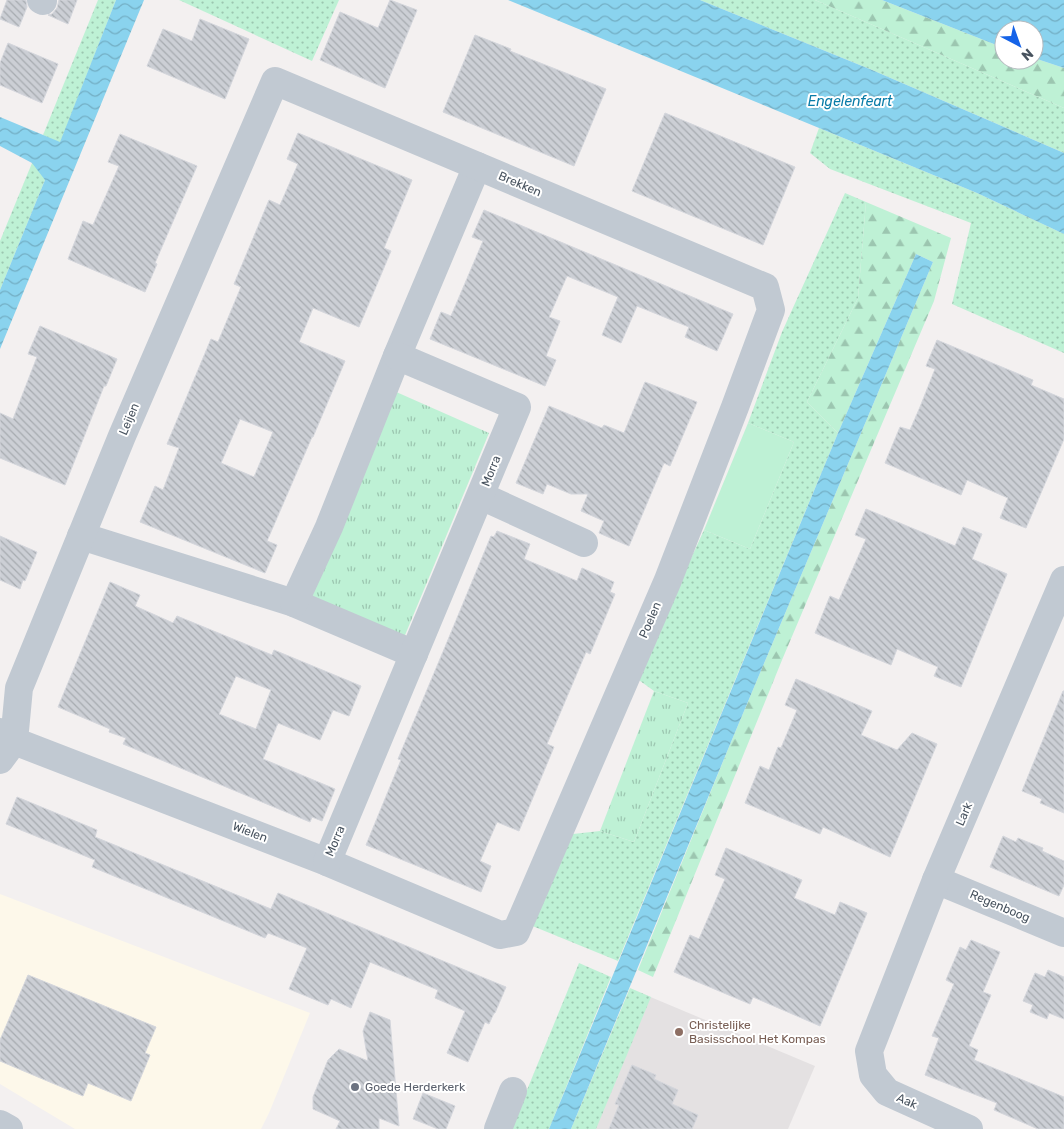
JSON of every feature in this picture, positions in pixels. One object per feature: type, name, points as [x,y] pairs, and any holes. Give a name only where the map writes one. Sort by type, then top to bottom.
[{"type":"street","name":"Brekken","points":[[275,82],[765,287]]},
{"type":"street","name":"Leijen","points":[[5,744],[19,688],[122,436],[275,82]]},
{"type":"street","points":[[294,602],[329,527],[397,356],[477,166]]},
{"type":"street","name":"Poelen","points":[[500,935],[516,932],[668,580],[771,310],[765,287]]},
{"type":"street","name":"Morra","points":[[327,862],[517,407],[397,356]]},
{"type":"street","points":[[481,496],[584,543]]},
{"type":"street","points":[[81,536],[294,602],[414,654]]},
{"type":"street","name":"Lark","points":[[868,1051],[936,880],[1064,580]]},
{"type":"street","name":"Wielen","points":[[5,744],[327,862],[500,935]]},
{"type":"street","name":"Regenboog","points":[[936,880],[1064,933]]},
{"type":"street","name":"Aak","points":[[868,1051],[873,1075],[888,1092],[969,1129]]},
{"type":"street","points":[[498,1129],[513,1091]]},
{"type":"street","points":[[0,1124],[8,1129]]},
{"type":"shaded area","points":[[0,894],[310,1013],[261,1129],[75,1129],[0,1084]]},
{"type":"shaded area","name":"Christelijke Basisschool Het Kompas","points":[[641,993],[815,1066],[788,1129],[585,1129]]},
{"type":"green space","points":[[98,0],[116,0],[60,143],[43,135]]},
{"type":"green space","points":[[179,0],[339,0],[312,61]]},
{"type":"green space","points":[[700,0],[815,0],[1064,108],[1064,153],[872,70]]},
{"type":"green space","points":[[815,0],[882,0],[994,44],[994,70],[1044,70],[1044,61],[1064,68],[1064,108]]},
{"type":"green space","points":[[819,128],[977,193],[1064,234],[1064,353],[952,304],[971,223],[830,169],[810,153]]},
{"type":"green space","points":[[32,163],[42,168],[45,180],[0,290],[0,241]]},
{"type":"green space","points":[[845,193],[866,202],[858,298],[807,402],[838,433],[618,961],[530,925],[573,834],[600,831],[634,842],[688,703],[654,691],[636,678],[704,530],[750,549],[794,442],[748,423],[782,332]]},
{"type":"green space","points":[[866,202],[951,238],[934,301],[782,660],[653,977],[638,970],[731,742],[933,262],[916,254],[838,433],[807,402],[858,298]]},
{"type":"green space","points":[[394,391],[489,433],[403,640],[306,597]]},
{"type":"green space","points":[[748,423],[794,442],[750,549],[704,530]]},
{"type":"green space","points":[[654,691],[688,703],[634,842],[600,831]]},
{"type":"green space","points":[[579,963],[611,977],[549,1129],[511,1129]]},
{"type":"green space","points":[[630,988],[651,997],[596,1129],[571,1129]]},
{"type":"water","points":[[116,0],[144,0],[0,349],[0,290],[45,180],[32,163],[0,146],[0,117],[60,142]]},
{"type":"water","name":"Engelenfeart","points":[[508,0],[700,0],[872,70],[1064,153],[1064,234],[977,193]]},
{"type":"water","points":[[882,0],[1064,0],[1064,68],[1044,61],[1044,20],[994,20],[994,44]]},
{"type":"water","points":[[916,254],[933,262],[571,1129],[549,1129],[838,433]]},
{"type":"building","points":[[7,0],[26,0],[27,7],[19,27],[0,19]]},
{"type":"building","points":[[59,0],[77,0],[68,24],[48,15],[52,14],[57,8]]},
{"type":"building","points":[[390,0],[417,10],[385,88],[320,60],[340,12],[378,28]]},
{"type":"building","points":[[200,19],[249,39],[225,99],[147,66],[163,29],[192,41]]},
{"type":"building","points":[[475,35],[606,89],[574,166],[443,112]]},
{"type":"building","points":[[8,43],[58,64],[42,103],[0,85],[0,63]]},
{"type":"building","points":[[665,113],[795,167],[763,245],[632,191]]},
{"type":"building","points":[[298,133],[412,180],[384,248],[391,251],[359,327],[313,308],[299,342],[345,361],[267,541],[277,545],[265,573],[140,522],[155,486],[163,490],[179,448],[167,444],[211,339],[218,342],[241,287],[234,284],[269,200],[280,205],[298,164],[287,159]],"holes":[[[240,419],[273,432],[254,477],[221,463]]]},
{"type":"building","points":[[120,134],[197,166],[155,263],[157,264],[145,292],[68,259],[83,221],[93,225],[119,166],[108,162]]},
{"type":"building","points":[[484,210],[733,314],[717,351],[685,337],[689,327],[637,306],[621,343],[602,335],[618,297],[567,276],[549,317],[560,321],[546,356],[556,360],[545,386],[430,339],[441,312],[451,316],[483,241],[472,237]]},
{"type":"building","points":[[40,326],[117,359],[106,386],[104,386],[65,485],[0,458],[0,413],[13,419],[37,357],[28,354]]},
{"type":"building","points":[[937,340],[1033,380],[1031,385],[1064,399],[1064,439],[1026,528],[1000,518],[1008,498],[967,480],[961,495],[885,463],[900,427],[910,430],[920,407],[935,369],[926,366]]},
{"type":"building","points":[[645,382],[697,402],[670,466],[664,463],[629,546],[599,533],[604,521],[581,511],[588,494],[571,494],[547,484],[543,494],[516,483],[549,406],[602,428],[604,425],[624,433]]},
{"type":"building","points":[[866,509],[955,546],[963,527],[982,534],[972,559],[1007,574],[961,687],[934,676],[938,667],[897,649],[891,665],[815,633],[830,596],[839,600],[866,539],[855,535]]},
{"type":"building","points":[[497,531],[530,544],[524,559],[577,581],[582,568],[614,582],[610,592],[615,594],[590,654],[586,652],[547,744],[554,747],[519,831],[497,822],[480,861],[491,866],[481,892],[366,845],[401,760],[398,759],[491,536],[494,537]]},
{"type":"building","points":[[0,536],[37,552],[20,589],[0,580]]},
{"type":"building","points":[[110,582],[140,595],[135,606],[173,623],[177,616],[272,655],[274,650],[361,686],[349,716],[333,710],[320,740],[278,723],[263,759],[335,789],[322,821],[312,817],[310,822],[123,744],[126,738],[109,732],[110,729],[58,707]],"holes":[[[236,676],[271,690],[256,729],[219,714]]]},
{"type":"building","points":[[796,679],[872,711],[861,735],[897,750],[912,733],[937,744],[890,857],[823,827],[820,834],[745,803],[760,766],[769,770],[778,747],[781,748],[797,710],[785,705]]},
{"type":"building","points":[[1063,691],[1064,813],[1040,803],[1042,799],[1022,791]]},
{"type":"building","points":[[17,797],[97,830],[95,837],[271,909],[278,893],[506,987],[489,1024],[485,1022],[468,1062],[447,1053],[465,1011],[435,998],[438,990],[370,962],[351,1008],[331,999],[328,1005],[289,989],[307,948],[268,933],[265,938],[92,867],[95,860],[6,824]]},
{"type":"building","points":[[1003,836],[1016,842],[1018,838],[1043,848],[1042,851],[1064,861],[1064,885],[1059,896],[990,867]]},
{"type":"building","points":[[726,848],[802,880],[794,898],[835,915],[840,902],[867,913],[820,1026],[753,997],[750,1004],[674,972],[690,935],[699,939],[725,879],[715,875]]},
{"type":"building","points":[[971,940],[1000,952],[983,992],[991,995],[969,1046],[978,1050],[974,1060],[1064,1097],[1064,1129],[1038,1129],[994,1110],[997,1103],[925,1075],[939,1038],[932,1036],[954,984],[946,980],[960,947],[966,950]]},
{"type":"building","points":[[1048,970],[1064,977],[1064,1019],[1049,1013],[1047,1019],[1030,1012],[1033,1005],[1023,1001],[1035,973],[1045,977]]},
{"type":"building","points":[[28,975],[156,1027],[145,1053],[150,1055],[131,1101],[88,1083],[83,1096],[0,1061],[0,1040]]},
{"type":"building","name":"Goede Herderkerk","points":[[370,1012],[390,1020],[399,1126],[379,1118],[379,1129],[336,1129],[340,1121],[313,1109],[313,1097],[328,1060],[339,1049],[368,1061],[363,1031]]},
{"type":"building","points":[[632,1065],[656,1075],[654,1079],[678,1090],[672,1104],[698,1115],[692,1129],[609,1129],[619,1105],[615,1104]]},
{"type":"building","points":[[423,1093],[455,1106],[446,1129],[438,1129],[413,1119]]},
{"type":"place","name":"Christelijke Basisschool Het Kompas","points":[[679,1032]]},
{"type":"place","name":"Goede Herderkerk","points":[[355,1087]]}]
